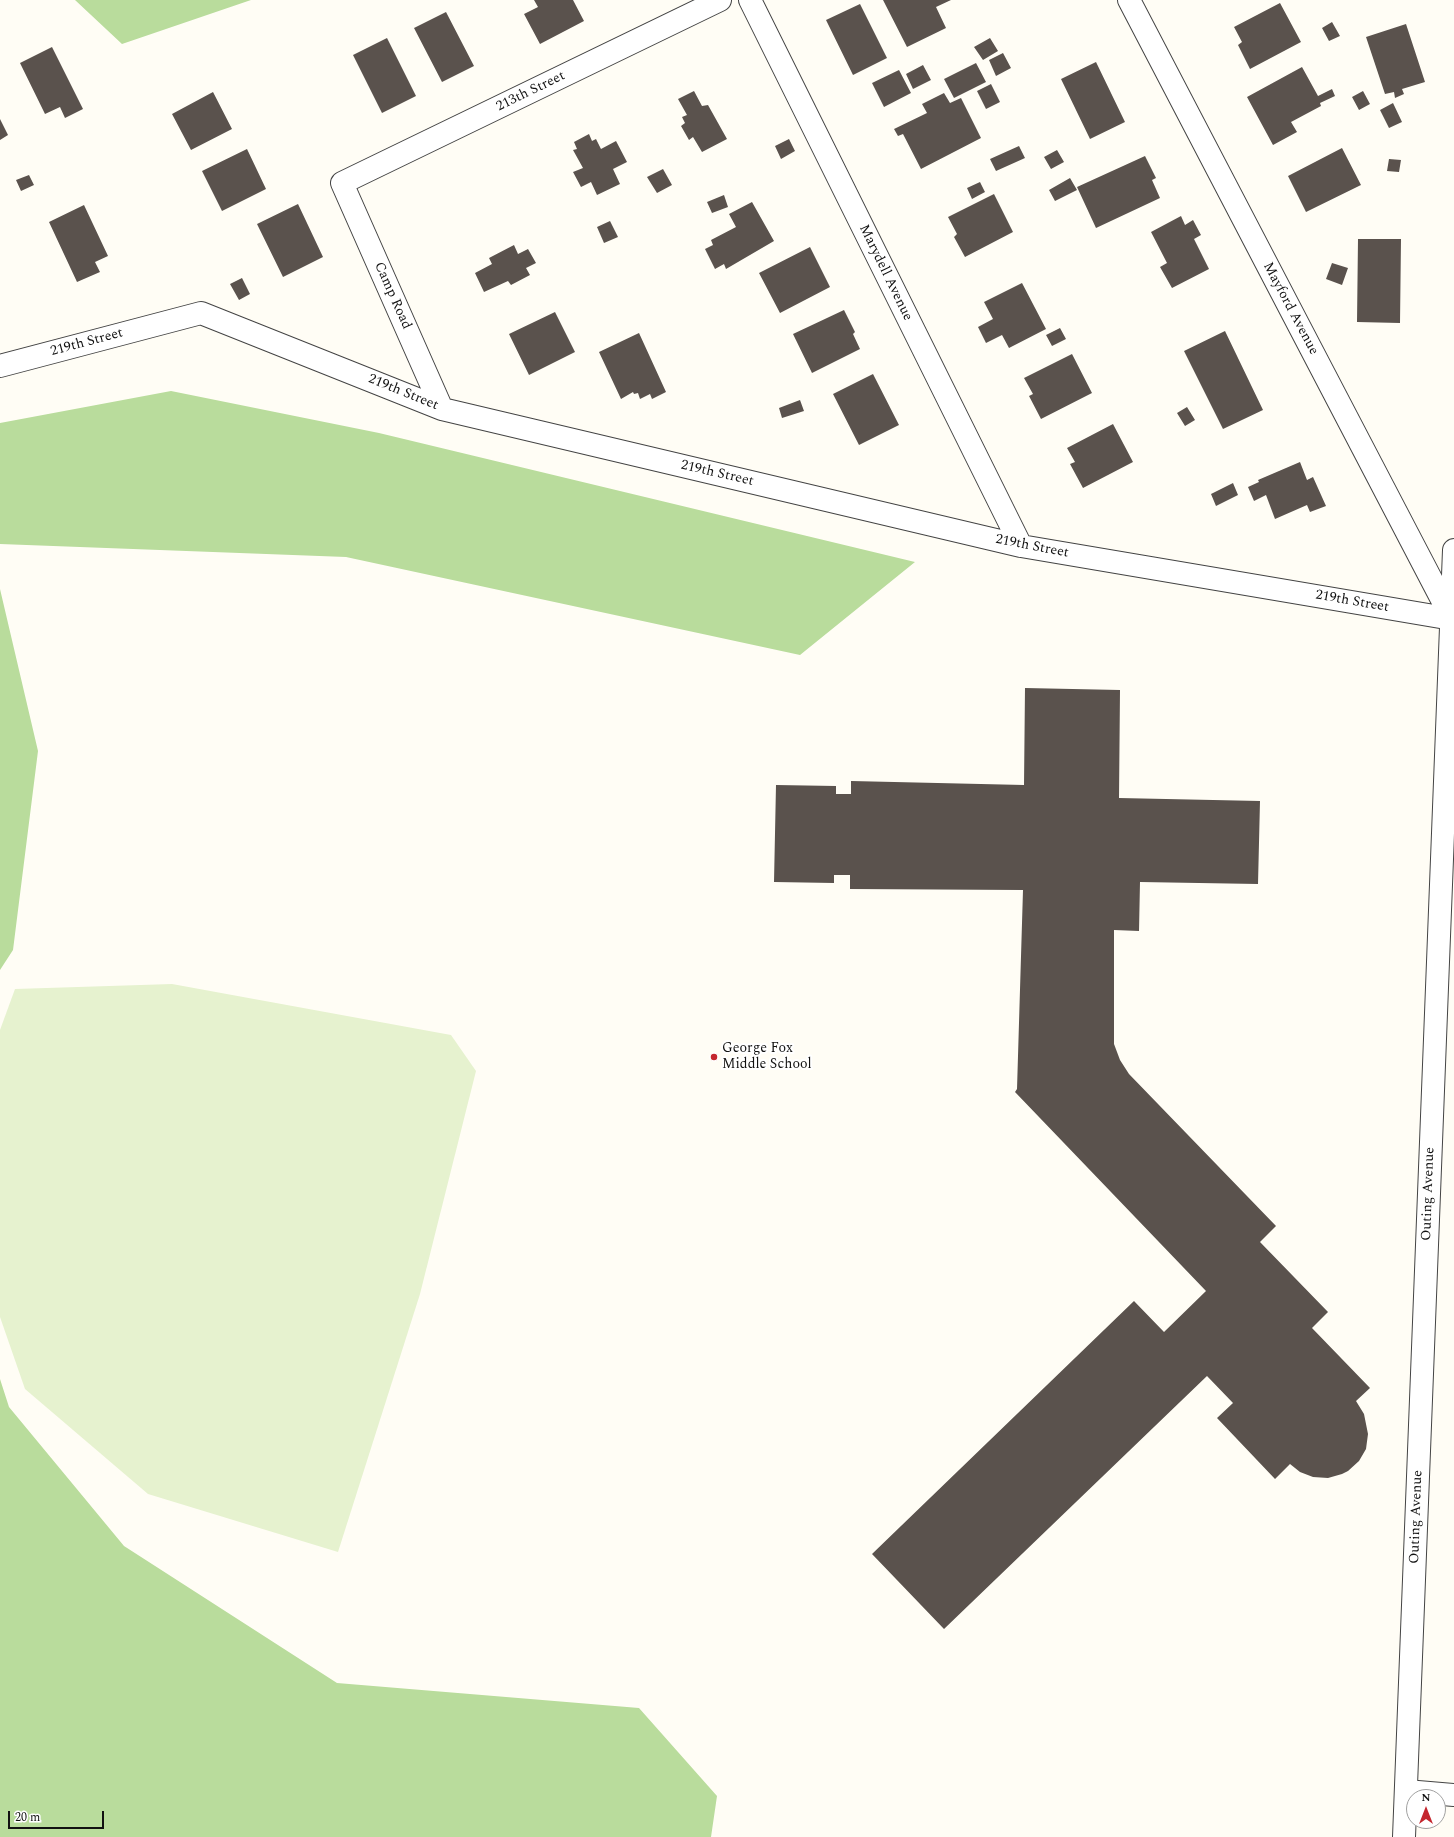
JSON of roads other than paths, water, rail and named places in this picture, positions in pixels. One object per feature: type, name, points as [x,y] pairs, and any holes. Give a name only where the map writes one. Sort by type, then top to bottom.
[{"type":"street","name":"213th Street","points":[[342,183],[720,0]]},
{"type":"street","name":"Marydell Avenue","points":[[750,0],[1021,546]]},
{"type":"street","name":"Mayford Avenue","points":[[1129,0],[1452,619]]},
{"type":"street","name":"Camp Road","points":[[342,183],[442,409]]},
{"type":"street","name":"219th Street","points":[[0,366],[201,313],[442,409],[1021,546],[1452,619]]},
{"type":"street","name":"Outing Avenue","points":[[1406,1789],[1454,550]]},
{"type":"street","name":"Outing Avenue","points":[[1404,1837],[1406,1791]]},
{"type":"place","name":"George Fox Middle School","points":[[714,1057]]}]
